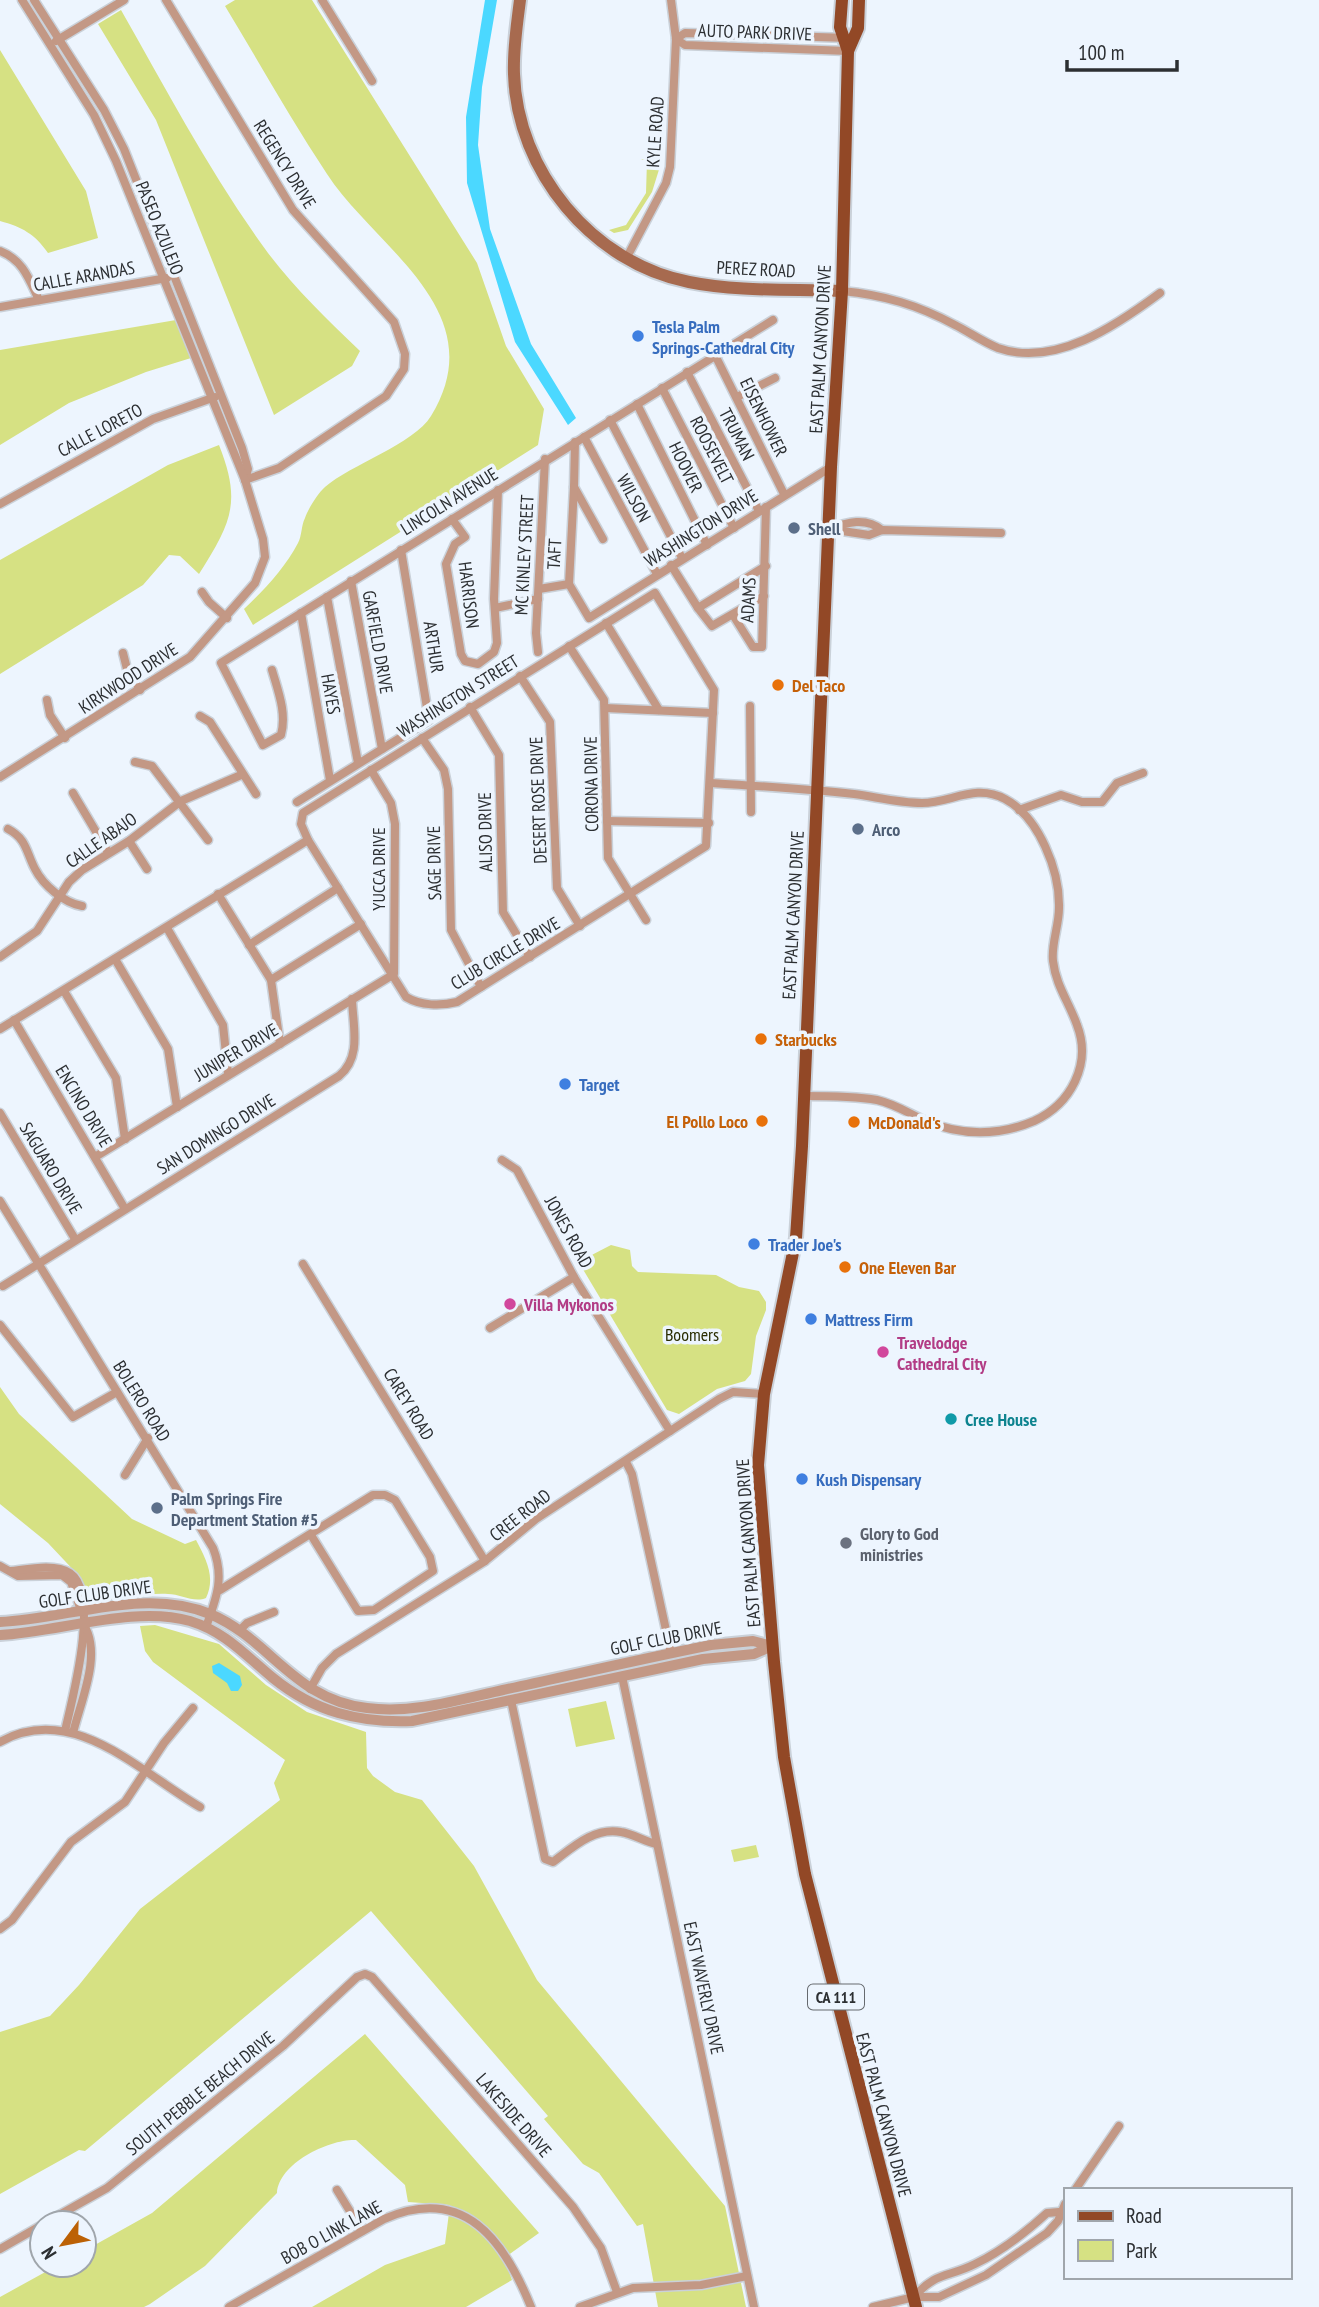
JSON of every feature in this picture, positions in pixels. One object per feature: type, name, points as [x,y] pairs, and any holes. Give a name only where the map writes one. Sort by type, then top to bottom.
[{"type":"main road","name":"PEREZ ROAD","points":[[520,0],[513,75],[524,133],[538,165],[564,205],[582,225],[627,257],[688,282],[842,291]]},
{"type":"main road","points":[[842,0],[841,27],[849,38]]},
{"type":"main road","name":"EAST PALM CANYON DRIVE","points":[[859,0],[848,51],[842,291],[831,467],[796,1238],[764,1394],[758,1465],[772,1646],[784,1757],[805,1874],[915,2302]]},
{"type":"street","name":"PASEO AZULEJO","points":[[22,0],[107,140],[216,397],[242,448],[248,469],[245,480],[263,539],[265,557],[255,583]]},
{"type":"street","name":"PASEO AZULEJO","points":[[34,0],[104,110],[124,149],[174,277],[216,397]]},
{"type":"street","points":[[51,45],[124,0]]},
{"type":"street","name":"REGENCY DRIVE","points":[[166,0],[293,210],[394,322],[403,346],[404,369],[386,396],[289,461],[245,480]]},
{"type":"street","points":[[322,0],[372,81]]},
{"type":"street","name":"KYLE ROAD","points":[[627,257],[666,183],[676,39],[671,0]]},
{"type":"street","name":"AUTO PARK DRIVE","points":[[848,51],[685,45],[676,39],[685,33],[849,38]]},
{"type":"street","points":[[0,251],[13,256],[24,269],[39,300]]},
{"type":"street","name":"CALLE ARANDAS","points":[[0,307],[174,277]]},
{"type":"street","name":"PEREZ ROAD","points":[[842,291],[904,301],[999,348],[1026,353],[1053,350],[1089,338],[1125,318],[1160,293]]},
{"type":"street","name":"LINCOLN AVENUE","points":[[272,670],[283,709],[284,725],[281,735],[263,745],[221,663],[545,459],[773,320]]},
{"type":"street","name":"EISENHOWER","points":[[715,355],[784,494]]},
{"type":"street","name":"TRUMAN","points":[[687,372],[762,509]]},
{"type":"street","points":[[737,397],[775,377]]},
{"type":"street","name":"ROOSEVELT","points":[[662,388],[734,528]]},
{"type":"street","name":"CALLE LORETO","points":[[0,504],[152,419],[216,397]]},
{"type":"street","name":"HOOVER","points":[[636,404],[707,545]]},
{"type":"street","points":[[610,420],[682,558]]},
{"type":"street","name":"TAFT","points":[[579,439],[569,584],[589,618]]},
{"type":"street","name":"WILSON","points":[[579,439],[657,575]]},
{"type":"street","name":"MC KINLEY STREET","points":[[538,652],[545,459]]},
{"type":"street","name":"WASHINGTON DRIVE","points":[[589,618],[831,467]]},
{"type":"street","points":[[574,487],[603,539]]},
{"type":"street","points":[[498,490],[495,608],[538,599]]},
{"type":"street","name":"ADAMS","points":[[733,615],[753,647],[762,647],[766,566],[762,509]]},
{"type":"street","name":"HARRISON","points":[[452,519],[465,537],[455,544],[446,564],[461,654],[471,664],[486,659],[494,652],[497,643],[495,608]]},
{"type":"street","points":[[829,529],[848,522],[871,522],[882,530],[1001,533]]},
{"type":"street","name":"ARTHUR","points":[[297,803],[429,720],[401,550]]},
{"type":"street","points":[[671,565],[712,626],[764,596]]},
{"type":"street","points":[[698,608],[766,566]]},
{"type":"street","name":"GARFIELD DRIVE","points":[[352,582],[382,749]]},
{"type":"street","name":"KIRKWOOD DRIVE","points":[[0,777],[190,657],[255,583]]},
{"type":"street","points":[[539,589],[569,584]]},
{"type":"street","points":[[202,592],[227,618]]},
{"type":"street","name":"WASHINGTON STREET","points":[[308,840],[301,824],[303,813],[655,593]]},
{"type":"street","name":"CLUB CIRCLE DRIVE","points":[[308,840],[406,997],[416,1003],[446,1005],[457,1002],[706,846],[714,690],[655,593]]},
{"type":"street","points":[[327,597],[358,763]]},
{"type":"street","name":"HAYES","points":[[301,613],[330,780]]},
{"type":"street","points":[[606,623],[659,710]]},
{"type":"street","name":"CORONA DRIVE","points":[[569,646],[604,700],[608,858],[628,897],[646,920]]},
{"type":"street","points":[[123,653],[127,669],[140,690]]},
{"type":"street","name":"DESERT ROSE DRIVE","points":[[520,676],[551,722],[557,888],[580,926]]},
{"type":"street","points":[[47,700],[50,715],[65,738]]},
{"type":"street","points":[[750,706],[751,812]]},
{"type":"street","name":"ALISO DRIVE","points":[[470,707],[499,755],[503,912],[530,957]]},
{"type":"street","points":[[605,708],[713,713]]},
{"type":"street","points":[[200,716],[210,722],[241,775],[256,794]]},
{"type":"street","name":"SAGE DRIVE","points":[[422,738],[444,770],[448,789],[451,930],[481,987]]},
{"type":"street","points":[[135,762],[152,766],[208,839]]},
{"type":"street","name":"YUCCA DRIVE","points":[[371,770],[391,803],[395,824],[394,974]]},
{"type":"street","points":[[1018,810],[1061,795],[1082,802],[1102,802],[1117,783],[1143,773]]},
{"type":"street","name":"CALLE ABAJO","points":[[0,957],[37,931],[69,882],[108,852],[129,841],[181,801],[241,775]]},
{"type":"street","points":[[711,783],[817,790],[922,803],[967,792],[1004,798],[1026,816],[1046,851],[1056,882],[1059,909],[1053,958],[1059,988],[1078,1026],[1083,1049],[1080,1072],[1071,1090],[1055,1107],[1037,1119],[998,1131],[956,1132],[878,1100],[803,1096]]},
{"type":"street","points":[[74,793],[108,852]]},
{"type":"street","points":[[607,821],[709,823]]},
{"type":"street","points":[[8,829],[20,835],[35,869],[72,905],[82,906]]},
{"type":"street","points":[[0,1029],[308,840]]},
{"type":"street","points":[[129,841],[147,869]]},
{"type":"street","points":[[249,945],[338,888]]},
{"type":"street","points":[[218,894],[271,980],[280,1044]]},
{"type":"street","points":[[271,980],[361,924]]},
{"type":"street","points":[[167,928],[223,1025],[228,1073]]},
{"type":"street","points":[[115,959],[169,1049],[177,1107]]},
{"type":"street","name":"JUNIPER DRIVE","points":[[95,1157],[228,1073],[394,974]]},
{"type":"street","points":[[64,991],[116,1078],[125,1139]]},
{"type":"street","name":"SAN DOMINGO DRIVE","points":[[1,1286],[350,1067],[354,1057],[352,999]]},
{"type":"street","name":"ENCINO DRIVE","points":[[14,1020],[125,1209]]},
{"type":"street","name":"SAGUARO DRIVE","points":[[0,1113],[75,1239]]},
{"type":"street","name":"JONES ROAD","points":[[502,1160],[517,1170],[574,1277],[670,1431]]},
{"type":"street","name":"BOLERO ROAD","points":[[0,1201],[148,1438],[213,1548],[218,1561],[220,1590],[205,1627]]},
{"type":"street","name":"CAREY ROAD","points":[[303,1264],[485,1561]]},
{"type":"street","points":[[490,1328],[574,1277]]},
{"type":"street","points":[[0,1325],[73,1417],[117,1392]]},
{"type":"street","name":"CREE ROAD","points":[[310,1689],[322,1668],[336,1654],[485,1561],[536,1519],[670,1431],[733,1392],[764,1394]]},
{"type":"street","points":[[125,1475],[148,1438]]},
{"type":"street","points":[[626,1462],[635,1485],[671,1653]]},
{"type":"street","points":[[220,1590],[373,1495],[385,1494],[395,1500],[430,1557],[433,1571],[374,1610],[358,1611],[311,1535]]},
{"type":"street","points":[[0,1566],[11,1571],[48,1568],[68,1572],[80,1586],[84,1603],[83,1619],[90,1635],[90,1664],[69,1732]]},
{"type":"street","name":"GOLF CLUB DRIVE","points":[[0,1634],[83,1619],[141,1602],[167,1603],[210,1615],[240,1630],[287,1674],[310,1689],[345,1704],[365,1708],[407,1709],[671,1653],[752,1641],[772,1646]]},
{"type":"street","points":[[240,1630],[247,1623],[274,1612]]},
{"type":"street","name":"GOLF CLUB DRIVE","points":[[0,1622],[169,1616],[224,1636],[302,1699],[357,1720],[412,1721],[703,1659],[754,1654],[772,1646]]},
{"type":"street","name":"EAST WAVERLY DRIVE","points":[[622,1676],[754,2307]]},
{"type":"street","points":[[511,1700],[545,1859],[553,1863],[583,1839],[609,1832],[620,1831],[657,1844]]},
{"type":"street","points":[[0,1929],[12,1920],[57,1857],[71,1842],[125,1802],[193,1708]]},
{"type":"street","points":[[0,1742],[27,1732],[69,1732],[112,1749],[200,1807]]},
{"type":"street","name":"SOUTH PEBBLE BEACH DRIVE","points":[[70,2209],[107,2188],[283,2046],[357,1977],[365,1974]]},
{"type":"street","name":"LAKESIDE DRIVE","points":[[365,1974],[372,1977],[573,2207],[601,2248],[617,2292]]},
{"type":"street","points":[[1076,2188],[1119,2126]]},
{"type":"street","points":[[337,2190],[362,2231]]},
{"type":"street","points":[[873,2307],[915,2302],[947,2294],[1010,2262],[1047,2233],[1058,2221],[1059,2212],[1064,2205]]},
{"type":"street","name":"BOB O LINK LANE","points":[[229,2307],[362,2231],[410,2209],[445,2209],[457,2213],[484,2230],[501,2247],[518,2274],[531,2307]]},
{"type":"street","points":[[915,2302],[929,2280],[979,2262],[1026,2233],[1047,2213],[1059,2212]]},
{"type":"street","name":"SOUTH PEBBLE BEACH DRIVE","points":[[0,2249],[28,2233]]},
{"type":"street","points":[[580,2307],[617,2292],[650,2285],[701,2285],[747,2276]]},
{"type":"green space","points":[[235,0],[312,0],[477,263],[506,346],[544,409],[538,445],[253,625],[244,609],[274,578],[293,552],[306,514],[322,490],[336,479],[411,436],[431,416],[447,378],[448,344],[439,313],[421,283],[348,201],[301,133],[225,6]]},
{"type":"green space","points":[[121,10],[191,134],[268,253],[312,304],[360,351],[352,366],[274,415],[156,120],[98,24]]},
{"type":"green space","points":[[0,50],[86,191],[98,238],[48,253],[27,232],[0,221]]},
{"type":"green space","points":[[641,159],[662,160],[652,192],[628,230],[614,233],[609,230],[626,225],[646,193],[647,161]]},
{"type":"green space","points":[[176,320],[191,358],[146,372],[69,403],[0,445],[0,350]]},
{"type":"green space","points":[[219,445],[230,482],[230,512],[219,540],[199,574],[180,556],[169,555],[143,585],[0,674],[0,560],[168,465]]},
{"type":"green space","name":"Boomers","points":[[611,1245],[630,1250],[632,1266],[638,1272],[716,1275],[739,1287],[759,1291],[766,1302],[766,1310],[756,1336],[751,1374],[745,1381],[717,1389],[679,1414],[667,1410],[581,1266],[584,1259]]},
{"type":"green space","points":[[0,1387],[19,1414],[132,1519],[185,1544],[196,1540],[210,1575],[206,1598],[158,1594],[90,1600],[80,1577],[48,1543],[0,1504]]},
{"type":"green space","points":[[155,1625],[219,1644],[266,1685],[307,1712],[366,1732],[367,1768],[373,1776],[395,1792],[422,1800],[474,1866],[537,1980],[725,2206],[746,2307],[658,2307],[643,2224],[637,2226],[599,2173],[583,2164],[544,2119],[548,2116],[371,1911],[85,2151],[79,2150],[0,2194],[0,2032],[50,2016],[79,1985],[140,1909],[280,1800],[274,1783],[285,1760],[153,1662],[145,1651],[140,1626]]},
{"type":"green space","points":[[606,1701],[615,1739],[576,1747],[568,1709]]},
{"type":"green space","points":[[756,1845],[759,1857],[734,1862],[731,1850]]},
{"type":"green space","points":[[365,2034],[539,2233],[504,2258],[512,2280],[466,2307],[312,2307],[385,2265],[445,2244],[450,2205],[408,2202],[405,2185],[356,2140],[345,2141],[320,2148],[296,2163],[286,2172],[277,2193],[205,2266],[144,2307],[0,2307],[0,2297],[33,2279],[98,2279],[98,2243],[152,2213]]},
{"type":"water","points":[[485,0],[497,0],[482,87],[478,145],[490,229],[531,344],[576,418],[568,425],[515,342],[467,183],[466,117]]},
{"type":"water","points":[[219,1663],[240,1676],[242,1685],[238,1691],[231,1691],[227,1683],[213,1673],[212,1666]]},
{"type":"place","name":"Tesla Palm Springs-Cathedral City","points":[[638,336]]},
{"type":"place","name":"Shell","points":[[794,528]]},
{"type":"place","name":"Del Taco","points":[[778,685]]},
{"type":"place","name":"Arco","points":[[858,829]]},
{"type":"place","name":"Starbucks","points":[[761,1039]]},
{"type":"place","name":"Target","points":[[565,1084]]},
{"type":"place","name":"El Pollo Loco","points":[[762,1121]]},
{"type":"place","name":"McDonald's","points":[[854,1122]]},
{"type":"place","name":"Trader Joe's","points":[[754,1244]]},
{"type":"place","name":"One Eleven Bar","points":[[845,1267]]},
{"type":"place","name":"Villa Mykonos","points":[[510,1304]]},
{"type":"place","name":"Mattress Firm","points":[[811,1319]]},
{"type":"place","name":"Travelodge Cathedral City","points":[[883,1352]]},
{"type":"place","name":"Cree House","points":[[951,1419]]},
{"type":"place","name":"Kush Dispensary","points":[[802,1479]]},
{"type":"place","name":"Palm Springs Fire Department Station #5","points":[[157,1508]]},
{"type":"place","name":"Glory to God ministries","points":[[846,1543]]}]
